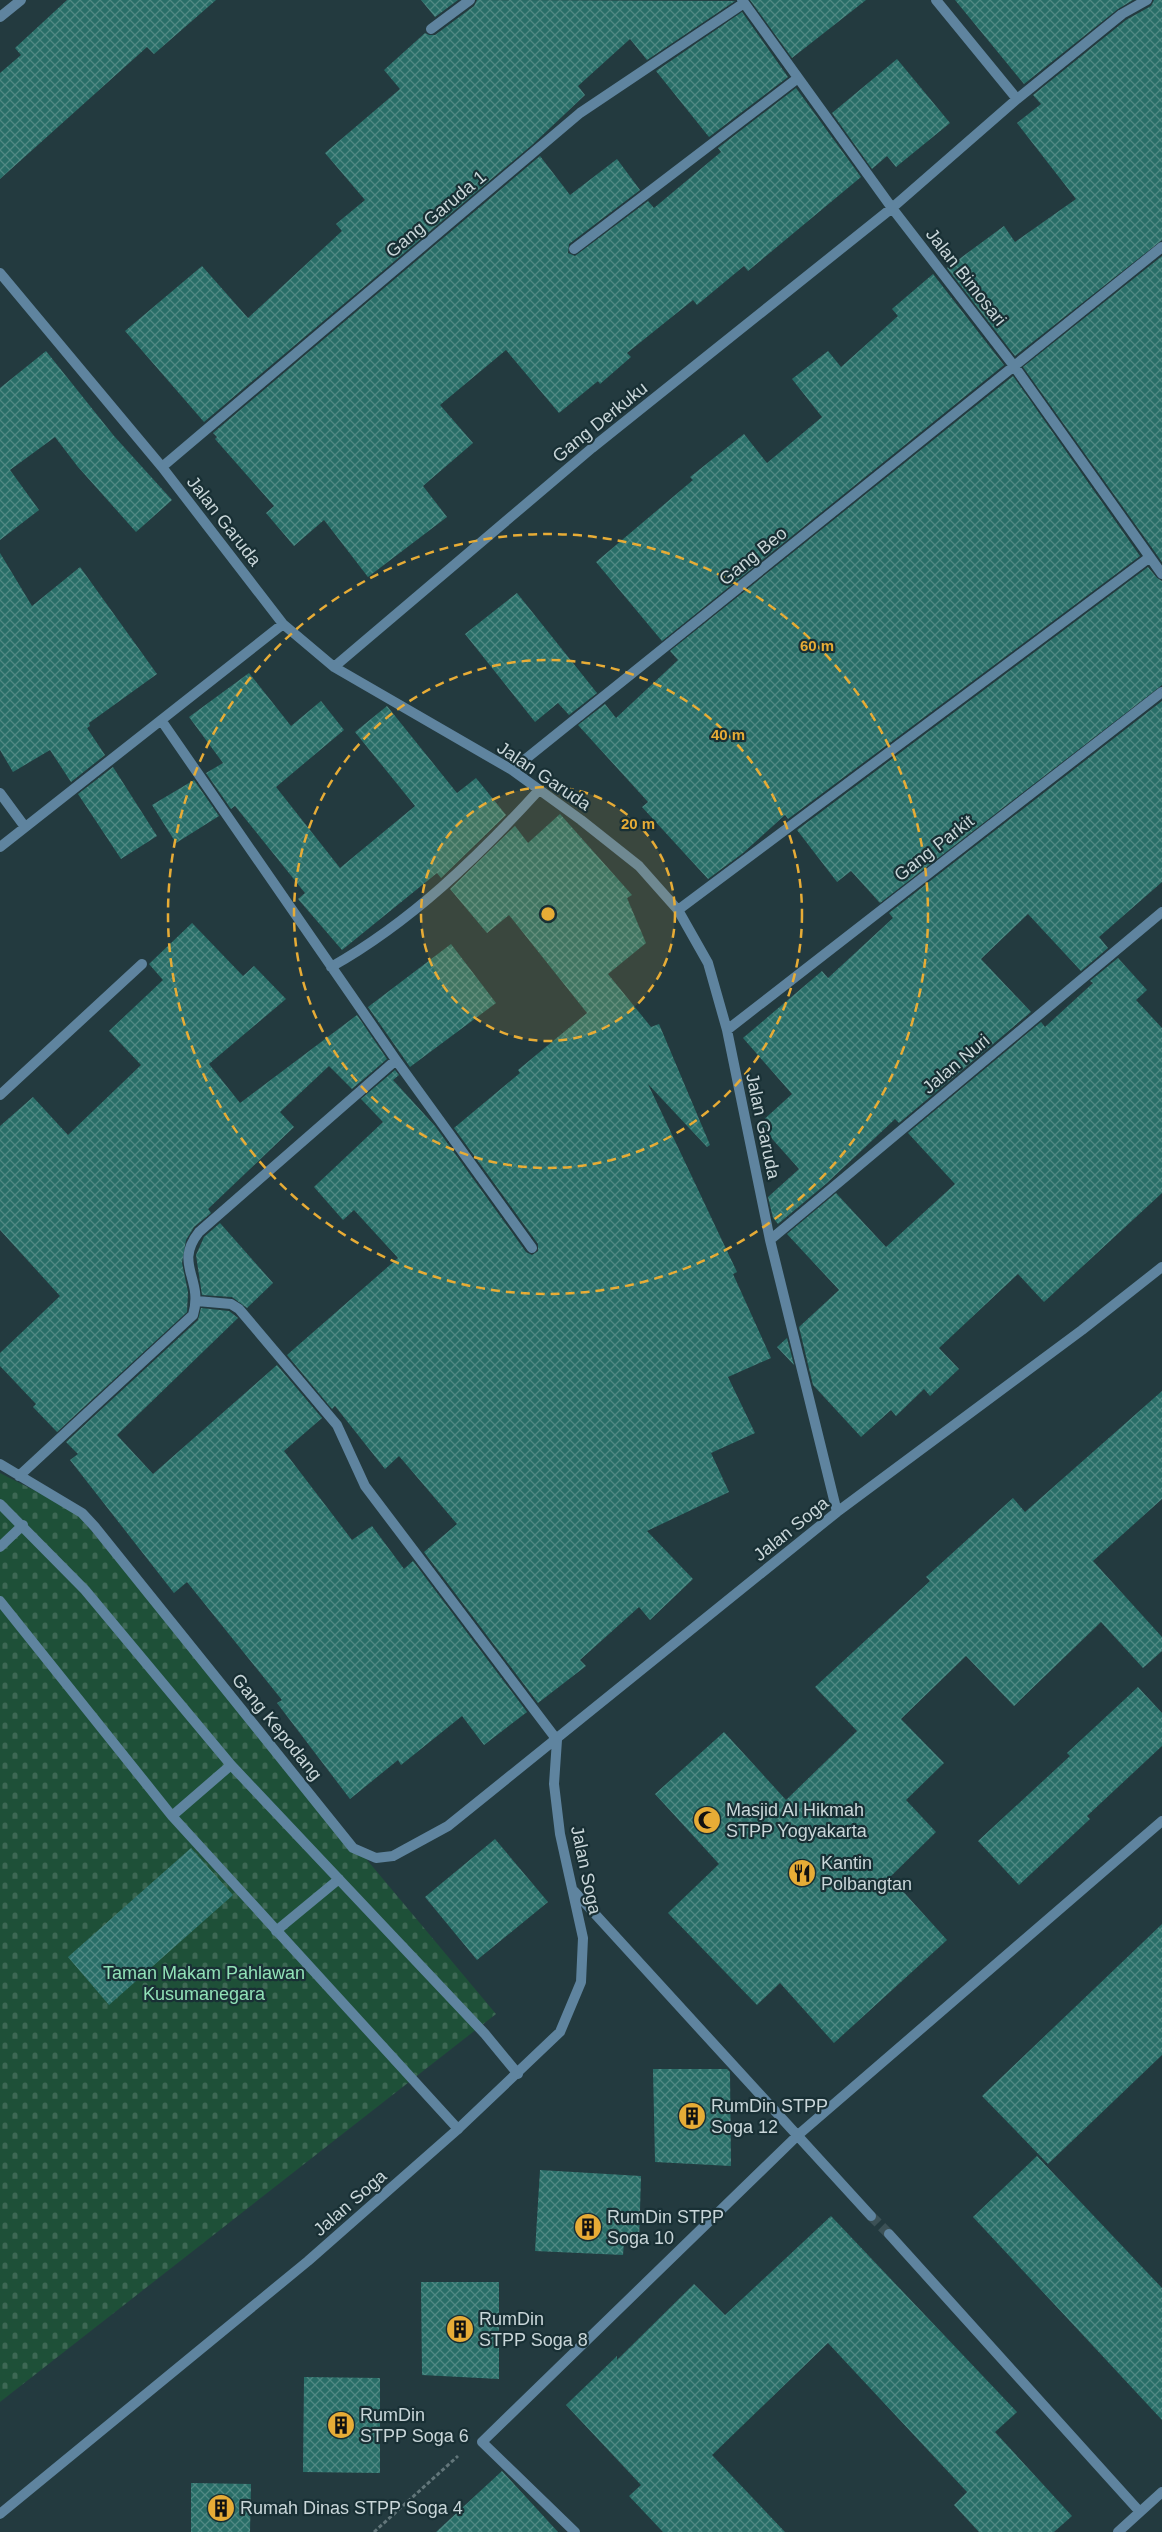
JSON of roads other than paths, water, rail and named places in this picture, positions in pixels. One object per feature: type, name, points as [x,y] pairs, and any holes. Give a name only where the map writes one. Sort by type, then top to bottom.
[{"type":"street","points":[[0,17],[21,0]]},
{"type":"street","points":[[431,29],[470,0]]},
{"type":"street","points":[[936,0],[1016,99]]},
{"type":"street","name":"Gang Derkuku","points":[[334,667],[592,448],[892,208],[1016,99],[1122,14],[1147,0]]},
{"type":"street","name":"Jalan Bimosari","points":[[743,2],[892,208],[1014,366],[1162,574]]},
{"type":"street","name":"Gang Garuda 1","points":[[162,467],[580,113],[743,2]]},
{"type":"street","points":[[574,249],[798,78]]},
{"type":"street","name":"Gang Beo","points":[[512,770],[1162,247]]},
{"type":"street","name":"Jalan Garuda","points":[[0,273],[162,467],[283,624],[334,667],[512,770],[582,820],[639,866],[678,910],[708,963],[727,1030],[770,1240],[837,1512]]},
{"type":"street","points":[[678,910],[1150,557]]},
{"type":"street","points":[[0,847],[283,624]]},
{"type":"street","name":"Gang Parkit","points":[[727,1030],[1162,692]]},
{"type":"street","points":[[161,720],[396,1060],[532,1248]]},
{"type":"street","points":[[331,967],[363,949],[420,906],[498,835],[539,790]]},
{"type":"street","points":[[0,793],[25,827]]},
{"type":"street","name":"Jalan Nuri","points":[[770,1240],[1162,912]]},
{"type":"street","points":[[0,1095],[142,964]]},
{"type":"street","points":[[19,1476],[193,1314],[197,1301],[195,1285],[187,1260],[188,1251],[199,1232],[396,1060]]},
{"type":"street","name":"Jalan Soga","points":[[0,2514],[308,2261],[518,2074],[560,2032],[581,1982],[583,1938],[560,1834],[554,1784],[557,1740],[837,1512],[1082,1330],[1162,1267]]},
{"type":"street","points":[[197,1301],[231,1304],[240,1309],[337,1425],[365,1486],[557,1740]]},
{"type":"street","name":"Gang Kepodang","points":[[0,1464],[82,1513],[353,1848],[364,1854],[376,1858],[393,1856],[448,1826],[557,1740]]},
{"type":"street","points":[[0,1504],[23,1525],[85,1590],[231,1765],[485,2034],[518,2074]]},
{"type":"street","points":[[0,1547],[23,1525]]},
{"type":"street","points":[[0,1601],[172,1816],[276,1932],[458,2128]]},
{"type":"street","points":[[172,1816],[231,1765]]},
{"type":"street","points":[[575,2532],[482,2442],[798,2134],[1162,1821]]},
{"type":"street","points":[[276,1932],[339,1879]]},
{"type":"street","points":[[573,1890],[871,2216]]},
{"type":"street","points":[[889,2234],[1140,2512]]},
{"type":"street","points":[[1118,2532],[1162,2492]]},
{"type":"tunnel","points":[[871,2216],[889,2234]]},
{"type":"place","name":"Masjid Al Hikmah STPP Yogyakarta","points":[[707,1820]]},
{"type":"place","name":"Kantin Polbangtan","points":[[802,1873]]},
{"type":"place","name":"RumDin STPP Soga 12","points":[[692,2116]]},
{"type":"place","name":"RumDin STPP Soga 10","points":[[588,2227]]},
{"type":"place","name":"RumDin STPP Soga 8","points":[[460,2329]]},
{"type":"place","name":"RumDin STPP Soga 6","points":[[341,2425]]},
{"type":"place","name":"Rumah Dinas STPP Soga 4","points":[[221,2508]]},
{"type":"park label","name":"Taman Makam Pahlawan Kusumanegara","points":[[204,1984]]}]
